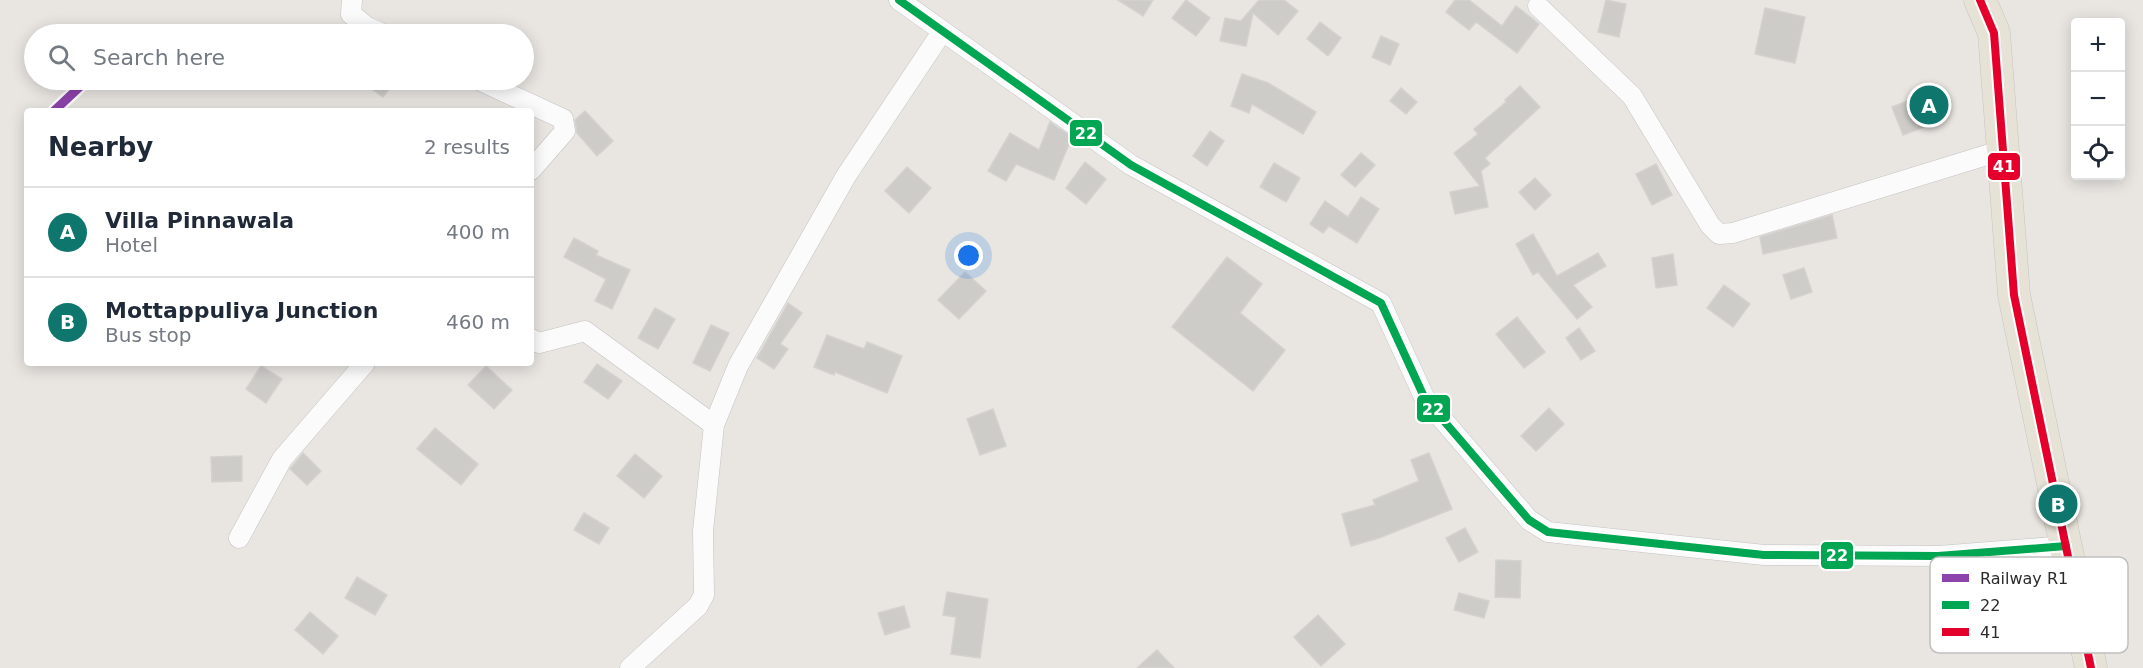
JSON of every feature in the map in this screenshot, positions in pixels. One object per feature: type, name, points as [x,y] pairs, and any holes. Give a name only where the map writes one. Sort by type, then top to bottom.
[{"type":"main road","points":[[1980,0],[1994,33],[2014,295],[2068,557]]},
{"type":"main road","points":[[2088,653],[2091,668]]},
{"type":"street","points":[[352,0],[351,14],[363,24]]},
{"type":"street","points":[[899,0],[942,33],[1131,165],[1381,303],[1425,399],[1529,520],[1548,532],[1764,555],[1938,556],[2066,546]]},
{"type":"street","points":[[1538,6],[1632,96],[1710,225],[1719,234],[1733,233],[2003,150]]},
{"type":"street","points":[[630,668],[698,606],[704,595],[703,531],[714,425],[738,366],[846,176],[942,33]]},
{"type":"street","points":[[501,90],[563,119],[565,131],[534,167]]},
{"type":"street","points":[[534,340],[539,343],[585,330],[714,425]]},
{"type":"street","points":[[239,538],[282,459],[362,366]]},
{"type":"building","points":[[1118,0],[1153,0],[1143,16]]},
{"type":"building","points":[[1186,0],[1210,18],[1196,36],[1172,18]]},
{"type":"building","points":[[1259,0],[1284,0],[1298,11],[1278,35],[1253,13],[1246,46],[1220,41],[1225,18],[1241,21]]},
{"type":"building","points":[[1455,0],[1469,0],[1502,26],[1516,6],[1539,24],[1517,53],[1476,22],[1469,30],[1446,12]]},
{"type":"building","points":[[1606,0],[1626,4],[1619,37],[1598,32]]},
{"type":"building","points":[[1765,8],[1805,17],[1795,63],[1755,54]]},
{"type":"building","points":[[1320,22],[1341,38],[1328,56],[1307,39]]},
{"type":"building","points":[[1381,36],[1399,44],[1390,65],[1372,57]]},
{"type":"building","points":[[1242,74],[1268,83],[1316,112],[1303,134],[1252,104],[1249,113],[1231,106]]},
{"type":"building","points":[[1520,86],[1540,107],[1485,158],[1490,164],[1481,171],[1488,207],[1455,214],[1450,192],[1480,186],[1454,153],[1478,134],[1474,129],[1506,102],[1505,100]]},
{"type":"building","points":[[1401,88],[1417,102],[1406,114],[1390,101]]},
{"type":"building","points":[[373,90],[388,90],[383,97]]},
{"type":"building","points":[[1925,94],[1937,122],[1903,135],[1892,107]]},
{"type":"building","points":[[585,111],[613,141],[597,156],[577,133],[575,120]]},
{"type":"building","points":[[1050,122],[1072,137],[1054,180],[1016,164],[1006,181],[988,171],[1010,133],[1039,150]]},
{"type":"building","points":[[1210,131],[1224,141],[1207,166],[1193,156]]},
{"type":"building","points":[[1361,153],[1375,165],[1355,187],[1341,175]]},
{"type":"building","points":[[1085,162],[1106,179],[1086,204],[1066,188]]},
{"type":"building","points":[[1274,163],[1300,178],[1286,202],[1260,187]]},
{"type":"building","points":[[1656,164],[1672,195],[1652,205],[1636,174]]},
{"type":"building","points":[[907,167],[931,188],[909,213],[885,191]]},
{"type":"building","points":[[1535,178],[1551,195],[1535,210],[1519,192]]},
{"type":"building","points":[[1361,197],[1379,209],[1357,243],[1329,226],[1323,233],[1310,224],[1325,201],[1348,217]]},
{"type":"building","points":[[1832,215],[1837,238],[1763,254],[1760,237]]},
{"type":"building","points":[[1533,234],[1557,276],[1598,253],[1606,266],[1573,285],[1592,307],[1577,319],[1538,272],[1533,275],[1516,244]]},
{"type":"building","points":[[574,238],[598,251],[596,255],[630,270],[612,309],[595,301],[606,279],[564,257]]},
{"type":"building","points":[[1673,254],[1677,285],[1656,288],[1652,258]]},
{"type":"building","points":[[1227,257],[1262,284],[1240,313],[1285,350],[1253,391],[1172,327]]},
{"type":"building","points":[[1804,268],[1812,292],[1791,299],[1783,275]]},
{"type":"building","points":[[965,272],[986,291],[959,319],[938,300]]},
{"type":"building","points":[[1724,285],[1750,304],[1733,327],[1707,308]]},
{"type":"building","points":[[788,303],[802,313],[780,344],[788,349],[774,369],[757,358]]},
{"type":"building","points":[[655,308],[675,319],[658,349],[638,338]]},
{"type":"building","points":[[1517,317],[1545,352],[1524,368],[1496,334]]},
{"type":"building","points":[[711,325],[729,333],[710,371],[693,363]]},
{"type":"building","points":[[1579,328],[1595,351],[1581,360],[1566,338]]},
{"type":"building","points":[[827,335],[864,349],[867,342],[902,356],[887,393],[835,372],[834,375],[814,367]]},
{"type":"building","points":[[597,364],[622,381],[608,399],[584,382]]},
{"type":"building","points":[[261,366],[282,379],[266,403],[246,389]]},
{"type":"building","points":[[486,366],[512,390],[494,409],[468,385]]},
{"type":"building","points":[[1549,408],[1564,424],[1536,451],[1521,436]]},
{"type":"building","points":[[993,409],[1006,446],[980,455],[967,419]]},
{"type":"building","points":[[435,428],[478,464],[461,485],[417,449]]},
{"type":"building","points":[[303,453],[321,471],[307,485],[290,469]]},
{"type":"building","points":[[1429,453],[1452,509],[1379,538],[1351,546],[1342,514],[1375,505],[1373,500],[1419,481],[1411,460]]},
{"type":"building","points":[[635,454],[662,476],[644,498],[617,476]]},
{"type":"building","points":[[242,456],[242,481],[212,482],[211,457]]},
{"type":"building","points":[[584,513],[609,528],[599,544],[574,530]]},
{"type":"building","points":[[1465,528],[1478,552],[1459,562],[1446,538]]},
{"type":"building","points":[[1496,560],[1521,561],[1520,598],[1495,597]]},
{"type":"building","points":[[357,577],[387,595],[375,615],[345,598]]},
{"type":"building","points":[[947,592],[988,599],[980,658],[951,654],[956,617],[943,615]]},
{"type":"building","points":[[1459,593],[1489,601],[1484,618],[1454,610]]},
{"type":"building","points":[[904,606],[910,627],[885,635],[878,613]]},
{"type":"building","points":[[310,612],[338,636],[323,654],[295,630]]},
{"type":"building","points":[[1318,615],[1345,644],[1321,666],[1294,637]]},
{"type":"building","points":[[1157,650],[1174,668],[1137,668]]},
{"type":"rail line","name":"R1","points":[[57,108],[76,90]]},
{"type":"transit line","name":"22","points":[[899,0],[1131,165],[1381,303],[1425,399],[1529,520],[1548,532],[1764,555],[1938,556],[2066,546]]},
{"type":"transit line","name":"41","points":[[1980,0],[1994,33],[2014,295],[2068,557]]},
{"type":"transit line","name":"41","points":[[2088,653],[2091,668]]},
{"type":"place","name":"Villa Pinnawala","points":[[1929,105]]},
{"type":"place","name":"Mottappuliya Junction","points":[[2058,504]]}]
